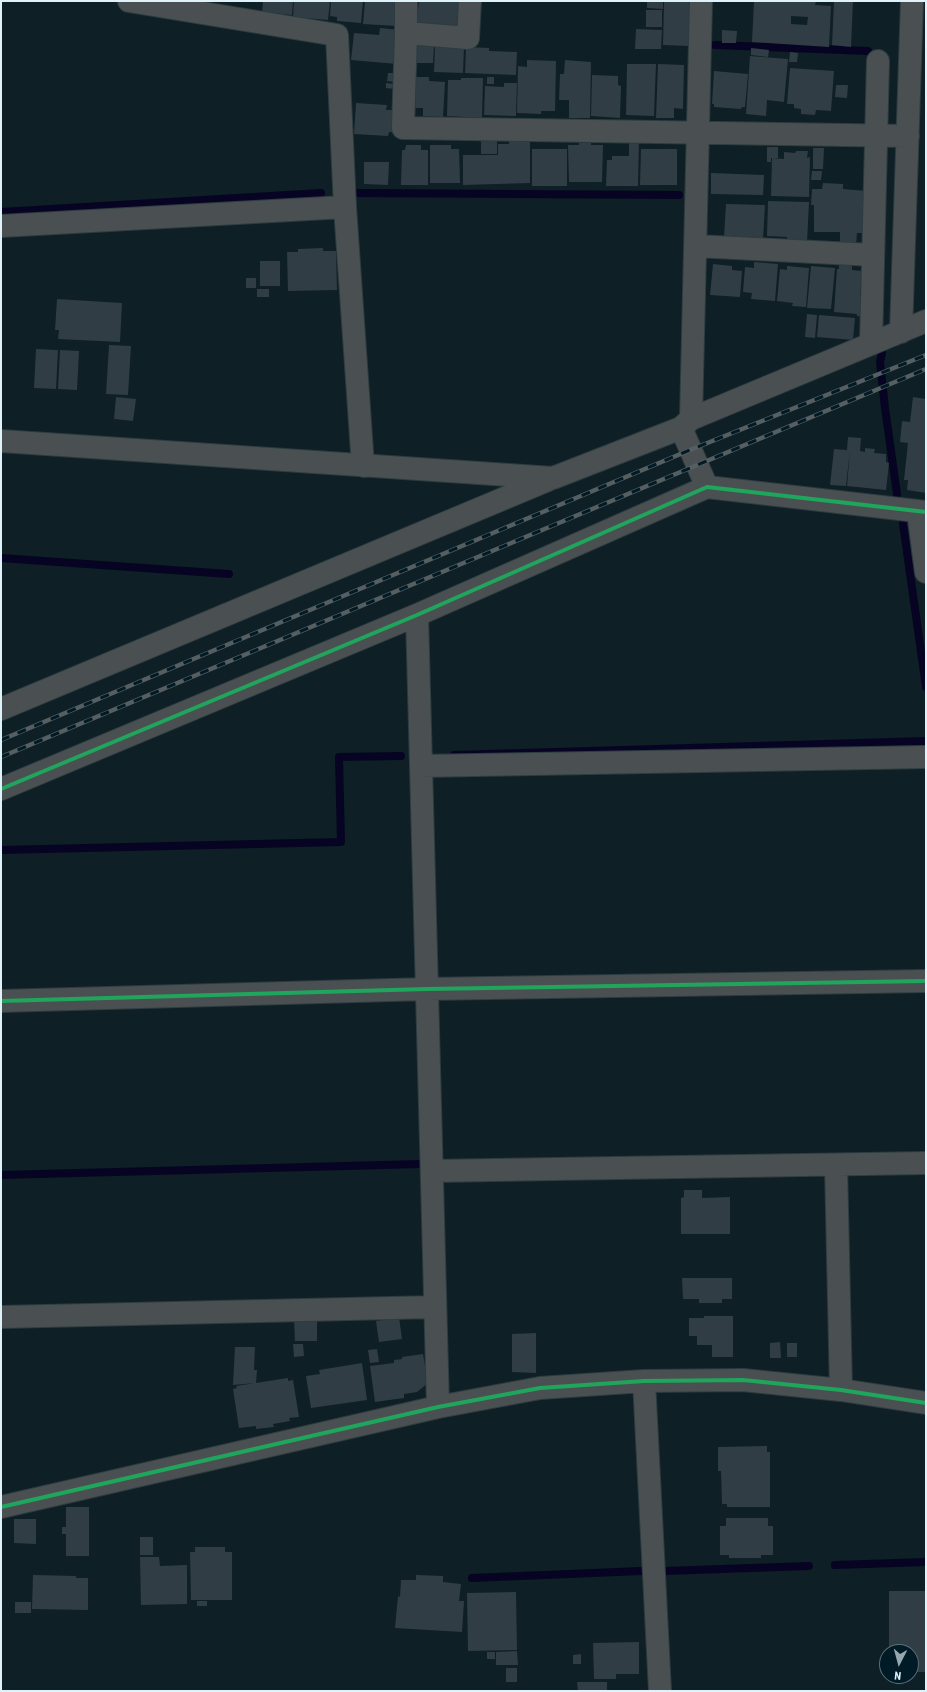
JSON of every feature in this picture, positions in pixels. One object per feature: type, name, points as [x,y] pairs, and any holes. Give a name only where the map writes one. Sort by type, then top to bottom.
[{"type":"street","points":[[129,1],[337,35],[345,206],[363,466]]},
{"type":"street","points":[[406,1],[403,128],[908,136]]},
{"type":"street","points":[[406,33],[468,38],[470,1]]},
{"type":"street","points":[[701,1],[696,246],[686,424],[707,486]]},
{"type":"street","points":[[901,332],[908,136],[917,6]]},
{"type":"street","points":[[871,344],[878,61]]},
{"type":"street","points":[[1,226],[345,206]]},
{"type":"street","points":[[696,246],[873,254]]},
{"type":"street","points":[[1,709],[552,478],[686,424],[926,321]]},
{"type":"street","points":[[1,441],[552,478]]},
{"type":"street","points":[[1,789],[417,615],[707,486],[922,512],[926,572]]},
{"type":"street","points":[[417,615],[438,1407]]},
{"type":"street","points":[[421,766],[926,757]]},
{"type":"street","points":[[1,1001],[427,989],[926,981]]},
{"type":"street","points":[[432,1171],[926,1163]]},
{"type":"street","points":[[836,1165],[841,1390]]},
{"type":"street","points":[[1,1317],[435,1307]]},
{"type":"street","points":[[1,1507],[438,1407],[540,1388],[644,1381],[743,1380],[841,1390],[926,1403]]},
{"type":"street","points":[[644,1381],[660,1691]]},
{"type":"building","points":[[263,1],[293,1],[292,15],[262,12]]},
{"type":"building","points":[[294,1],[330,1],[328,20],[293,17]]},
{"type":"building","points":[[331,1],[363,1],[361,23],[337,21],[337,17],[330,16]]},
{"type":"building","points":[[365,1],[400,1],[397,26],[363,24]]},
{"type":"building","points":[[419,1],[459,1],[457,31],[416,27]]},
{"type":"building","points":[[647,1],[663,1],[663,9],[647,8]]},
{"type":"building","points":[[664,1],[691,1],[689,46],[663,45]]},
{"type":"building","points":[[754,1],[816,1],[815,5],[831,6],[829,47],[752,42]],"holes":[[[791,16],[808,17],[807,25],[791,24]]]},
{"type":"building","points":[[834,1],[853,1],[851,47],[832,45]]},
{"type":"building","points":[[646,10],[662,10],[662,27],[646,27]]},
{"type":"building","points":[[380,28],[400,30],[397,64],[351,60],[354,33],[379,35]]},
{"type":"building","points":[[636,29],[662,30],[661,49],[635,49]]},
{"type":"building","points":[[722,30],[737,31],[736,43],[722,43]]},
{"type":"building","points":[[417,45],[434,46],[433,63],[417,63]]},
{"type":"building","points":[[435,46],[464,47],[463,73],[434,72]]},
{"type":"building","points":[[466,47],[489,48],[489,51],[517,52],[516,75],[465,73]]},
{"type":"building","points":[[751,48],[769,50],[768,57],[751,55]]},
{"type":"building","points":[[790,52],[798,53],[797,62],[789,62]]},
{"type":"building","points":[[750,56],[788,59],[784,102],[767,100],[766,116],[746,114]]},
{"type":"building","points":[[527,60],[556,61],[555,111],[541,111],[541,114],[517,113],[518,66],[527,67]]},
{"type":"building","points":[[565,60],[591,62],[590,118],[569,118],[569,100],[559,100],[560,74],[564,74]]},
{"type":"building","points":[[627,64],[656,64],[654,116],[626,115]]},
{"type":"building","points":[[658,64],[684,65],[683,109],[674,108],[674,118],[656,118]]},
{"type":"building","points":[[790,68],[834,71],[831,111],[816,110],[815,115],[801,114],[801,109],[794,108],[794,104],[787,104]]},
{"type":"building","points":[[714,71],[748,74],[745,107],[742,107],[741,109],[714,107],[714,104],[712,104]]},
{"type":"building","points":[[388,73],[396,73],[395,82],[387,81]]},
{"type":"building","points":[[592,75],[618,76],[618,85],[621,86],[620,118],[591,116]]},
{"type":"building","points":[[416,77],[429,77],[429,81],[445,82],[443,117],[423,116],[423,108],[415,108]]},
{"type":"building","points":[[487,77],[494,77],[494,84],[487,84]]},
{"type":"building","points":[[461,78],[483,78],[482,118],[447,116],[448,80],[461,80]]},
{"type":"building","points":[[386,83],[394,84],[394,89],[386,88]]},
{"type":"building","points":[[504,83],[517,83],[516,116],[484,115],[485,86],[504,87]]},
{"type":"building","points":[[836,85],[848,85],[847,98],[835,97]]},
{"type":"building","points":[[356,103],[387,105],[386,110],[394,110],[392,132],[389,132],[388,136],[354,134]]},
{"type":"building","points":[[481,136],[497,136],[497,154],[481,154]]},
{"type":"building","points":[[509,138],[530,138],[530,183],[463,185],[463,155],[498,155],[498,144],[509,144]]},
{"type":"building","points":[[629,139],[639,139],[638,186],[606,186],[607,160],[612,160],[612,156],[629,156]]},
{"type":"building","points":[[579,143],[603,145],[602,182],[569,182],[568,145],[579,145]]},
{"type":"building","points":[[406,145],[421,145],[421,150],[428,150],[428,185],[401,185],[402,150],[405,150]]},
{"type":"building","points":[[430,145],[451,145],[451,149],[459,149],[460,183],[430,183]]},
{"type":"building","points":[[767,147],[778,147],[778,158],[771,158],[771,162],[767,162]]},
{"type":"building","points":[[813,148],[824,148],[823,169],[813,169]]},
{"type":"building","points":[[532,149],[567,149],[567,186],[532,186]]},
{"type":"building","points":[[641,149],[677,149],[677,185],[640,185]]},
{"type":"building","points":[[796,151],[808,151],[807,158],[810,157],[809,197],[771,196],[772,158],[784,159],[784,152],[795,153]]},
{"type":"building","points":[[364,162],[389,162],[388,185],[364,184]]},
{"type":"building","points":[[812,171],[822,171],[821,180],[811,180]]},
{"type":"building","points":[[711,173],[764,175],[763,195],[711,194]]},
{"type":"building","points":[[823,183],[843,184],[843,189],[867,191],[866,233],[857,233],[856,245],[840,244],[840,232],[814,232],[814,205],[811,205],[812,189],[822,189]]},
{"type":"building","points":[[768,201],[809,202],[807,242],[787,241],[787,237],[767,236]]},
{"type":"building","points":[[726,204],[765,205],[763,239],[724,237]]},
{"type":"building","points":[[323,248],[323,251],[336,251],[337,290],[288,291],[287,252],[298,252],[298,249]]},
{"type":"building","points":[[260,261],[280,261],[280,286],[260,286]]},
{"type":"building","points":[[754,262],[778,264],[775,301],[751,299],[752,293],[743,292],[745,267],[754,268]]},
{"type":"building","points":[[713,264],[732,266],[732,270],[742,271],[740,297],[710,295]]},
{"type":"building","points":[[839,264],[852,265],[852,270],[862,271],[860,296],[864,296],[863,317],[857,316],[857,314],[834,312],[837,269],[839,269]]},
{"type":"building","points":[[787,266],[809,268],[806,307],[792,306],[793,303],[777,301],[780,269],[787,270]]},
{"type":"building","points":[[811,266],[835,268],[831,309],[807,308]]},
{"type":"building","points":[[246,278],[256,278],[256,288],[246,288]]},
{"type":"building","points":[[257,289],[269,289],[269,297],[257,297]]},
{"type":"building","points":[[57,299],[122,303],[120,342],[58,339],[59,330],[55,330]]},
{"type":"building","points":[[807,314],[817,315],[815,338],[805,337]]},
{"type":"building","points":[[819,315],[855,318],[853,340],[817,337]]},
{"type":"building","points":[[109,345],[131,346],[128,395],[106,394]]},
{"type":"building","points":[[36,349],[58,350],[56,389],[34,388]]},
{"type":"building","points":[[60,350],[79,351],[77,390],[58,389]]},
{"type":"building","points":[[116,397],[136,399],[133,421],[114,419]]},
{"type":"building","points":[[913,397],[926,399],[926,493],[907,490],[908,480],[904,480],[908,443],[900,442],[902,421],[910,422]]},
{"type":"building","points":[[848,437],[861,438],[860,451],[865,452],[865,448],[875,449],[874,453],[886,454],[886,462],[889,463],[886,490],[847,486],[850,450],[846,486],[830,485],[834,449],[847,450]]},
{"type":"building","points":[[684,1190],[702,1190],[702,1198],[730,1197],[730,1234],[681,1234],[681,1198],[684,1197]]},
{"type":"building","points":[[682,1278],[732,1278],[732,1299],[722,1299],[722,1303],[699,1303],[699,1299],[683,1299]]},
{"type":"building","points":[[704,1316],[733,1316],[733,1357],[712,1357],[712,1345],[697,1345],[697,1336],[689,1336],[689,1318],[704,1318]]},
{"type":"building","points":[[399,1317],[402,1339],[379,1342],[376,1321]]},
{"type":"building","points":[[317,1318],[317,1341],[295,1341],[294,1319]]},
{"type":"building","points":[[536,1333],[536,1373],[512,1372],[512,1334]]},
{"type":"building","points":[[780,1342],[781,1358],[770,1358],[770,1343]]},
{"type":"building","points":[[787,1343],[797,1343],[797,1357],[787,1357]]},
{"type":"building","points":[[293,1344],[303,1344],[304,1356],[294,1357]]},
{"type":"building","points":[[235,1347],[255,1347],[254,1370],[257,1370],[256,1383],[233,1385]]},
{"type":"building","points":[[377,1349],[379,1362],[370,1363],[368,1350]]},
{"type":"building","points":[[423,1354],[428,1383],[417,1392],[404,1394],[404,1398],[375,1402],[370,1366],[394,1363],[394,1360],[402,1359],[402,1357]]},
{"type":"building","points":[[362,1363],[367,1400],[311,1408],[306,1376],[320,1374],[319,1370]]},
{"type":"building","points":[[288,1378],[288,1381],[293,1380],[299,1417],[289,1418],[290,1421],[273,1424],[274,1427],[256,1429],[256,1426],[239,1428],[233,1389],[237,1388],[236,1386]]},
{"type":"building","points":[[767,1446],[767,1452],[770,1452],[770,1507],[727,1507],[727,1504],[722,1504],[721,1471],[718,1471],[718,1447]]},
{"type":"building","points":[[66,1507],[89,1507],[89,1556],[66,1556],[66,1534],[62,1534],[62,1527],[66,1527]]},
{"type":"building","points":[[726,1518],[768,1518],[768,1526],[773,1526],[773,1555],[761,1555],[761,1558],[729,1558],[729,1555],[720,1555],[720,1526],[726,1526]]},
{"type":"building","points":[[14,1519],[36,1519],[36,1544],[14,1543]]},
{"type":"building","points":[[140,1537],[153,1537],[153,1555],[140,1555]]},
{"type":"building","points":[[195,1547],[225,1547],[225,1552],[232,1552],[232,1600],[191,1600],[190,1552],[195,1552]]},
{"type":"building","points":[[140,1557],[159,1557],[160,1566],[187,1565],[187,1604],[141,1605]]},
{"type":"building","points":[[33,1575],[76,1576],[76,1578],[88,1578],[88,1610],[32,1609]]},
{"type":"building","points":[[416,1575],[443,1576],[443,1582],[461,1584],[459,1601],[464,1601],[462,1632],[395,1628],[401,1580],[416,1580]]},
{"type":"building","points":[[889,1591],[925,1591],[926,1672],[919,1672],[919,1644],[889,1644]]},
{"type":"building","points":[[516,1592],[517,1650],[468,1651],[467,1593]]},
{"type":"building","points":[[197,1601],[207,1601],[207,1606],[197,1606]]},
{"type":"building","points":[[15,1602],[31,1602],[31,1613],[15,1613]]},
{"type":"building","points":[[639,1642],[639,1674],[616,1674],[616,1679],[594,1679],[593,1643]]},
{"type":"building","points":[[517,1651],[518,1665],[496,1665],[496,1652]]},
{"type":"building","points":[[487,1652],[495,1652],[495,1659],[487,1659]]},
{"type":"building","points":[[581,1654],[581,1664],[573,1664],[573,1655]]},
{"type":"building","points":[[506,1668],[517,1668],[517,1682],[506,1682]]},
{"type":"building","points":[[577,1682],[607,1682],[607,1691],[578,1691]]},
{"type":"waterway","points":[[715,45],[868,51]]},
{"type":"waterway","points":[[1,212],[321,193]]},
{"type":"waterway","points":[[356,193],[679,195]]},
{"type":"waterway","points":[[882,353],[880,362],[897,494]]},
{"type":"waterway","points":[[903,524],[926,687]]},
{"type":"waterway","points":[[1,558],[229,574]]},
{"type":"waterway","points":[[454,755],[926,741]]},
{"type":"waterway","points":[[1,850],[341,842],[339,757],[401,756]]},
{"type":"waterway","points":[[1,1175],[421,1164]]},
{"type":"waterway","points":[[835,1565],[926,1562]]},
{"type":"waterway","points":[[664,1571],[809,1566]]},
{"type":"waterway","points":[[472,1578],[641,1571]]},
{"type":"railway","points":[[1,740],[690,450],[926,355]]},
{"type":"railway","points":[[1,757],[926,369]]},
{"type":"cycle path","points":[[1,789],[417,615],[707,487],[926,512]]},
{"type":"cycle path","points":[[1,1001],[427,989],[926,981]]},
{"type":"cycle path","points":[[1,1507],[438,1407],[540,1388],[644,1381],[743,1380],[841,1390],[926,1403]]}]
